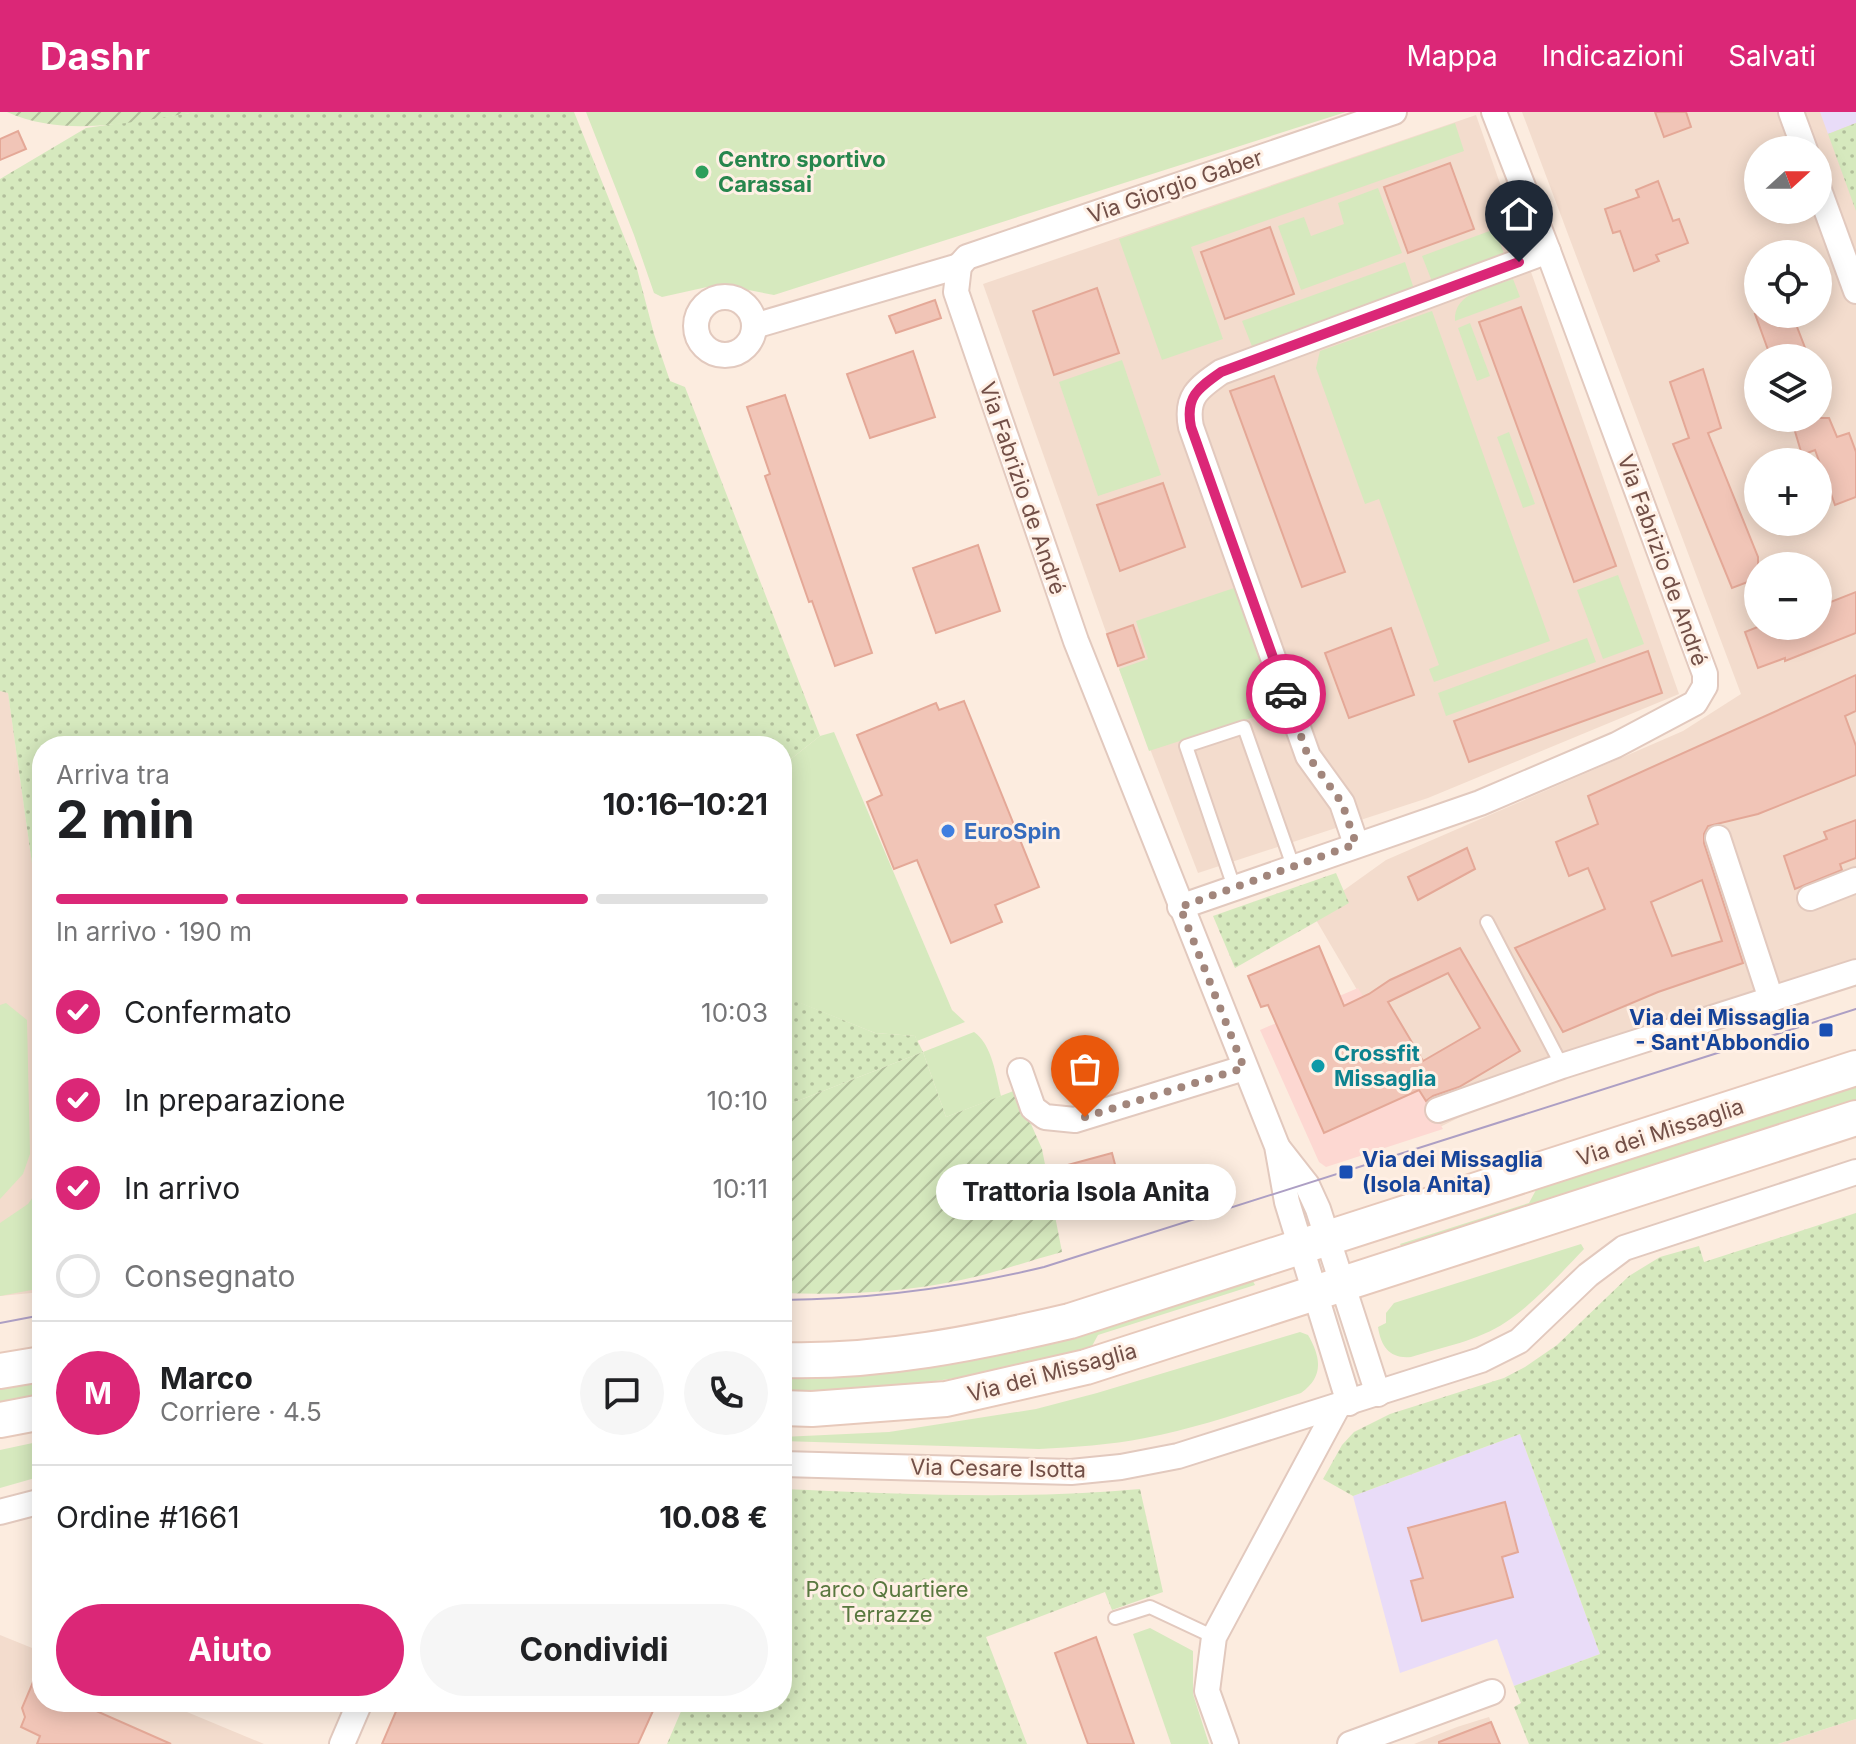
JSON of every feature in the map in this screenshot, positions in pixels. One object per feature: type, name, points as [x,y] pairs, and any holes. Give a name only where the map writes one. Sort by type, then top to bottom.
[{"type":"main road","name":"Via dei Missaglia","points":[[792,1360],[868,1357],[1006,1336],[1070,1321],[1856,1068]]},
{"type":"main road","name":"Via dei Missaglia","points":[[792,1408],[946,1399],[1086,1367],[1856,1118]]},
{"type":"main road","points":[[0,1371],[32,1366]]},
{"type":"main road","points":[[0,1420],[32,1414]]},
{"type":"street","name":"Via Giorgio Gaber","points":[[959,266],[967,257],[1394,112]]},
{"type":"street","name":"Via Fabrizio de André","points":[[1180,907],[1480,803],[1616,745],[1695,703],[1705,686],[1705,674],[1494,112]]},
{"type":"street","points":[[1791,112],[1800,136]]},
{"type":"street","points":[[1832,224],[1856,291]]},
{"type":"street","points":[[1356,844],[1342,803],[1308,756],[1191,427],[1189,413],[1193,396],[1221,372],[1548,251]]},
{"type":"street","points":[[754,326],[959,266]]},
{"type":"street","name":"Via Fabrizio de André","points":[[959,266],[956,292],[965,321],[1076,641],[1277,1146],[1307,1185],[1314,1244]]},
{"type":"street","points":[[1718,838],[1771,999]]},
{"type":"street","points":[[1810,898],[1856,880]]},
{"type":"street","points":[[1438,1110],[1562,1066],[1856,972]]},
{"type":"street","points":[[1020,1071],[1033,1108],[1045,1117],[1075,1120],[1244,1068]]},
{"type":"street","points":[[1344,1404],[1481,1360],[1506,1348],[1531,1330],[1601,1264],[1632,1244],[1856,1172]]},
{"type":"street","points":[[1314,1244],[1328,1287],[1378,1394]]},
{"type":"street","points":[[1226,1744],[1207,1691],[1214,1637],[1344,1404],[1328,1287]]},
{"type":"street","name":"Via Cesare Isotta","points":[[792,1464],[1084,1471],[1178,1456],[1344,1404]]},
{"type":"street","points":[[0,1512],[32,1504]]},
{"type":"street","points":[[1350,1744],[1389,1737],[1492,1692]]},
{"type":"street","points":[[342,1744],[356,1712]]},
{"type":"lane","points":[[1234,887],[1186,746],[1244,727],[1293,866]]},
{"type":"lane","points":[[1487,922],[1562,1066]]},
{"type":"lane","points":[[1115,1618],[1150,1607],[1214,1637]]},
{"type":"shaded area","points":[[1522,112],[1856,112],[1856,972],[1562,1066],[1438,1128],[1312,913],[1386,860],[1683,731],[1741,694]]},
{"type":"shaded area","points":[[1820,112],[1856,112],[1856,123],[1828,134]]},
{"type":"shaded area","points":[[1476,115],[1679,694],[1428,798],[1198,873],[1118,666],[983,284]]},
{"type":"shaded area","points":[[0,691],[8,692],[32,864],[32,1293],[0,1296]]},
{"type":"shaded area","points":[[1358,988],[1443,1129],[1326,1167],[1319,1162],[1260,1030]]},
{"type":"shaded area","points":[[1520,1434],[1600,1654],[1514,1686],[1497,1639],[1400,1673],[1353,1496]]},
{"type":"shaded area","points":[[0,1635],[32,1648],[32,1712],[187,1712],[264,1744],[0,1744]]},
{"type":"shaded area","points":[[1489,1717],[1500,1744],[1414,1744],[1457,1727]]},
{"type":"shaded area","points":[[1856,1719],[1856,1744],[1778,1744]]},
{"type":"green space","points":[[7,112],[197,112],[101,126],[77,126],[54,125]]},
{"type":"green space","points":[[197,112],[574,112],[637,269],[670,381],[685,387],[820,736],[792,758],[792,736],[32,736],[32,864],[8,693],[0,691],[0,179],[86,128]]},
{"type":"green space","points":[[586,112],[1346,112],[774,295],[728,286],[707,287],[662,297],[654,293]]},
{"type":"green space","points":[[1455,123],[1464,151],[1191,247],[1223,339],[1162,360],[1119,239]]},
{"type":"green space","points":[[1856,123],[1856,211],[1832,145],[1832,136],[1828,134]]},
{"type":"green space","points":[[1378,188],[1402,253],[1301,290],[1278,226],[1304,217],[1311,236],[1344,224],[1338,203]]},
{"type":"green space","points":[[1495,229],[1507,262],[1435,289],[1422,256]]},
{"type":"green space","points":[[1405,262],[1416,295],[1255,354],[1242,321]]},
{"type":"green space","points":[[1513,279],[1520,297],[1455,321],[1460,303],[1467,297]]},
{"type":"green space","points":[[1432,311],[1550,641],[1434,682],[1429,669],[1439,665],[1379,499],[1365,504],[1316,368],[1320,351]]},
{"type":"green space","points":[[1470,323],[1490,376],[1477,381],[1458,328]]},
{"type":"green space","points":[[1122,360],[1161,475],[1098,496],[1059,382]]},
{"type":"green space","points":[[1509,432],[1535,504],[1523,508],[1497,437]]},
{"type":"green space","points":[[1618,575],[1644,644],[1603,659],[1577,590]]},
{"type":"green space","points":[[1237,587],[1279,709],[1149,751],[1119,669],[1148,659],[1136,621]]},
{"type":"green space","points":[[1587,638],[1596,662],[1446,716],[1438,693]]},
{"type":"green space","points":[[834,732],[952,1010],[965,1022],[917,1041],[915,1036],[875,1033],[800,1003],[792,995],[792,758],[820,736]]},
{"type":"green space","points":[[1336,873],[1349,903],[1235,968],[1213,916]]},
{"type":"green space","points":[[792,994],[801,1003],[875,1033],[915,1036],[923,1052],[792,1103]]},
{"type":"green space","points":[[6,1003],[27,1020],[30,1154],[23,1174],[0,1199],[0,1005]]},
{"type":"green space","points":[[974,1032],[989,1052],[1001,1096],[946,1117],[923,1052]]},
{"type":"green space","points":[[923,1052],[946,1117],[1016,1090],[1042,1149],[1062,1252],[974,1277],[916,1288],[792,1293],[792,1103]]},
{"type":"green space","points":[[1856,1087],[1856,1103],[1402,1248],[1400,1244],[1529,1203],[1536,1190]]},
{"type":"green space","points":[[32,1198],[32,1290],[0,1296],[0,1223]]},
{"type":"green space","points":[[1856,1213],[1856,1719],[1778,1744],[1529,1744],[1514,1707],[1521,1703],[1514,1686],[1600,1654],[1520,1434],[1353,1496],[1323,1479],[1342,1445],[1354,1432],[1390,1414],[1504,1378],[1525,1367],[1557,1345],[1629,1276],[1660,1257],[1699,1246],[1704,1262]]},
{"type":"green space","points":[[1581,1244],[1584,1249],[1546,1288],[1495,1329],[1411,1357],[1392,1354],[1381,1340],[1378,1327],[1386,1323],[1386,1313],[1394,1303]]},
{"type":"green space","points":[[1253,1281],[1255,1285],[1098,1335],[1092,1346],[1016,1367],[900,1385],[792,1391],[792,1374],[914,1368],[1024,1351]]},
{"type":"green space","points":[[1300,1332],[1308,1335],[1318,1359],[1314,1380],[1301,1393],[1223,1418],[1132,1440],[1039,1449],[792,1441],[792,1437],[889,1432],[1036,1409]]},
{"type":"green space","points":[[32,1383],[32,1398],[0,1404],[0,1389]]},
{"type":"green space","points":[[32,1443],[32,1479],[0,1488],[0,1450]]},
{"type":"green space","name":"Parco Quartiere Terrazze","points":[[792,1489],[1006,1495],[1140,1489],[1163,1592],[1112,1610],[1105,1592],[986,1637],[1027,1744],[667,1744],[681,1712],[792,1712]]},
{"type":"green space","points":[[1150,1628],[1193,1651],[1193,1694],[1209,1744],[1171,1744],[1133,1634]]},
{"type":"building","points":[[1655,112],[1686,112],[1691,127],[1664,137]]},
{"type":"building","points":[[18,131],[26,149],[0,160],[0,139]]},
{"type":"building","points":[[1450,163],[1474,229],[1408,253],[1384,187]]},
{"type":"building","points":[[1658,181],[1673,221],[1679,219],[1688,243],[1656,255],[1659,261],[1634,271],[1620,231],[1613,233],[1605,209],[1639,197],[1636,190]]},
{"type":"building","points":[[1270,227],[1294,294],[1225,319],[1201,252]]},
{"type":"building","points":[[1097,288],[1119,353],[1054,375],[1033,311]]},
{"type":"building","points":[[935,300],[941,318],[896,333],[889,316]]},
{"type":"building","points":[[1521,307],[1616,566],[1574,582],[1479,322]]},
{"type":"building","points":[[1760,328],[1797,328],[1804,344],[1766,344]]},
{"type":"building","points":[[913,351],[935,417],[870,438],[847,374]]},
{"type":"building","points":[[1703,369],[1721,428],[1708,433],[1744,522],[1744,536],[1750,536],[1756,552],[1744,552],[1744,583],[1732,588],[1673,444],[1689,438],[1670,382]]},
{"type":"building","points":[[1274,376],[1345,572],[1302,587],[1230,391]]},
{"type":"building","points":[[785,395],[872,653],[835,666],[765,476],[770,474],[747,407]]},
{"type":"building","points":[[1832,425],[1837,437],[1849,433],[1856,452],[1856,497],[1835,505],[1832,497],[1832,448],[1800,448],[1795,432],[1832,432]]},
{"type":"building","points":[[1163,483],[1185,547],[1120,571],[1097,505]]},
{"type":"building","points":[[978,545],[1000,611],[936,633],[913,568]]},
{"type":"building","points":[[1856,592],[1856,633],[1785,661],[1785,658],[1758,668],[1748,640],[1832,640],[1832,601]]},
{"type":"building","points":[[1133,625],[1144,657],[1118,666],[1107,634]]},
{"type":"building","points":[[1391,628],[1414,695],[1349,718],[1325,653]]},
{"type":"building","points":[[1648,651],[1662,693],[1469,762],[1454,721]]},
{"type":"building","points":[[1856,675],[1856,711],[1845,716],[1856,746],[1856,775],[1758,814],[1708,826],[1704,834],[1704,843],[1743,963],[1658,992],[1563,1032],[1515,948],[1605,909],[1588,868],[1569,876],[1556,842],[1598,824],[1588,796]],"holes":[[[1702,880],[1722,941],[1672,956],[1651,902]]]},
{"type":"building","name":"EuroSpin","points":[[964,701],[1039,887],[995,905],[1002,922],[951,943],[917,860],[894,869],[867,802],[882,795],[857,735],[936,703],[939,710]]},
{"type":"building","points":[[1856,820],[1856,858],[1840,864],[1842,870],[1795,889],[1784,856],[1827,839],[1824,832]]},
{"type":"building","points":[[1467,848],[1475,869],[1418,900],[1408,877]]},
{"type":"building","points":[[1319,946],[1344,1006],[1390,980],[1460,948],[1520,1051],[1459,1087],[1426,1101],[1419,1090],[1324,1133],[1268,1005],[1261,1007],[1248,976]],"holes":[[[1448,973],[1480,1028],[1423,1061],[1388,1002]]]},
{"type":"building","points":[[1112,1153],[1122,1191],[1080,1203],[1078,1193],[1060,1197],[1053,1169]]},
{"type":"building","points":[[1505,1502],[1518,1552],[1502,1557],[1513,1597],[1422,1621],[1411,1581],[1423,1578],[1408,1528]]},
{"type":"building","points":[[1096,1637],[1134,1744],[1088,1744],[1055,1653]]},
{"type":"building","points":[[32,1684],[32,1712],[99,1712],[171,1744],[37,1744],[40,1736],[21,1727],[25,1717],[22,1708]]},
{"type":"building","points":[[396,1712],[652,1712],[638,1744],[382,1744]]},
{"type":"building","points":[[1491,1722],[1500,1744],[1439,1744],[1439,1742]]},
{"type":"tram line","points":[[792,1300],[914,1291],[1044,1267],[1856,1009]]},
{"type":"tram line","points":[[0,1323],[32,1317]]},
{"type":"way so far","points":[[1085,1117],[1244,1068],[1180,907],[1356,844],[1342,803],[1308,756],[1286,694]]},
{"type":"place","name":"Centro sportivo Carassai","points":[[702,172]]},
{"type":"place","name":"EuroSpin","points":[[948,831]]},
{"type":"place","name":"Via dei Missaglia - Sant'Abbondio","points":[[1826,1030]]},
{"type":"place","name":"Crossfit Missaglia","points":[[1318,1066]]},
{"type":"place","name":"Trattoria Isola Anita","points":[[1085,1117]]},
{"type":"place","name":"Via dei Missaglia (Isola Anita)","points":[[1346,1172]]},
{"type":"route","points":[[1286,694],[1191,427],[1189,413],[1193,396],[1221,372],[1519,262]]}]
